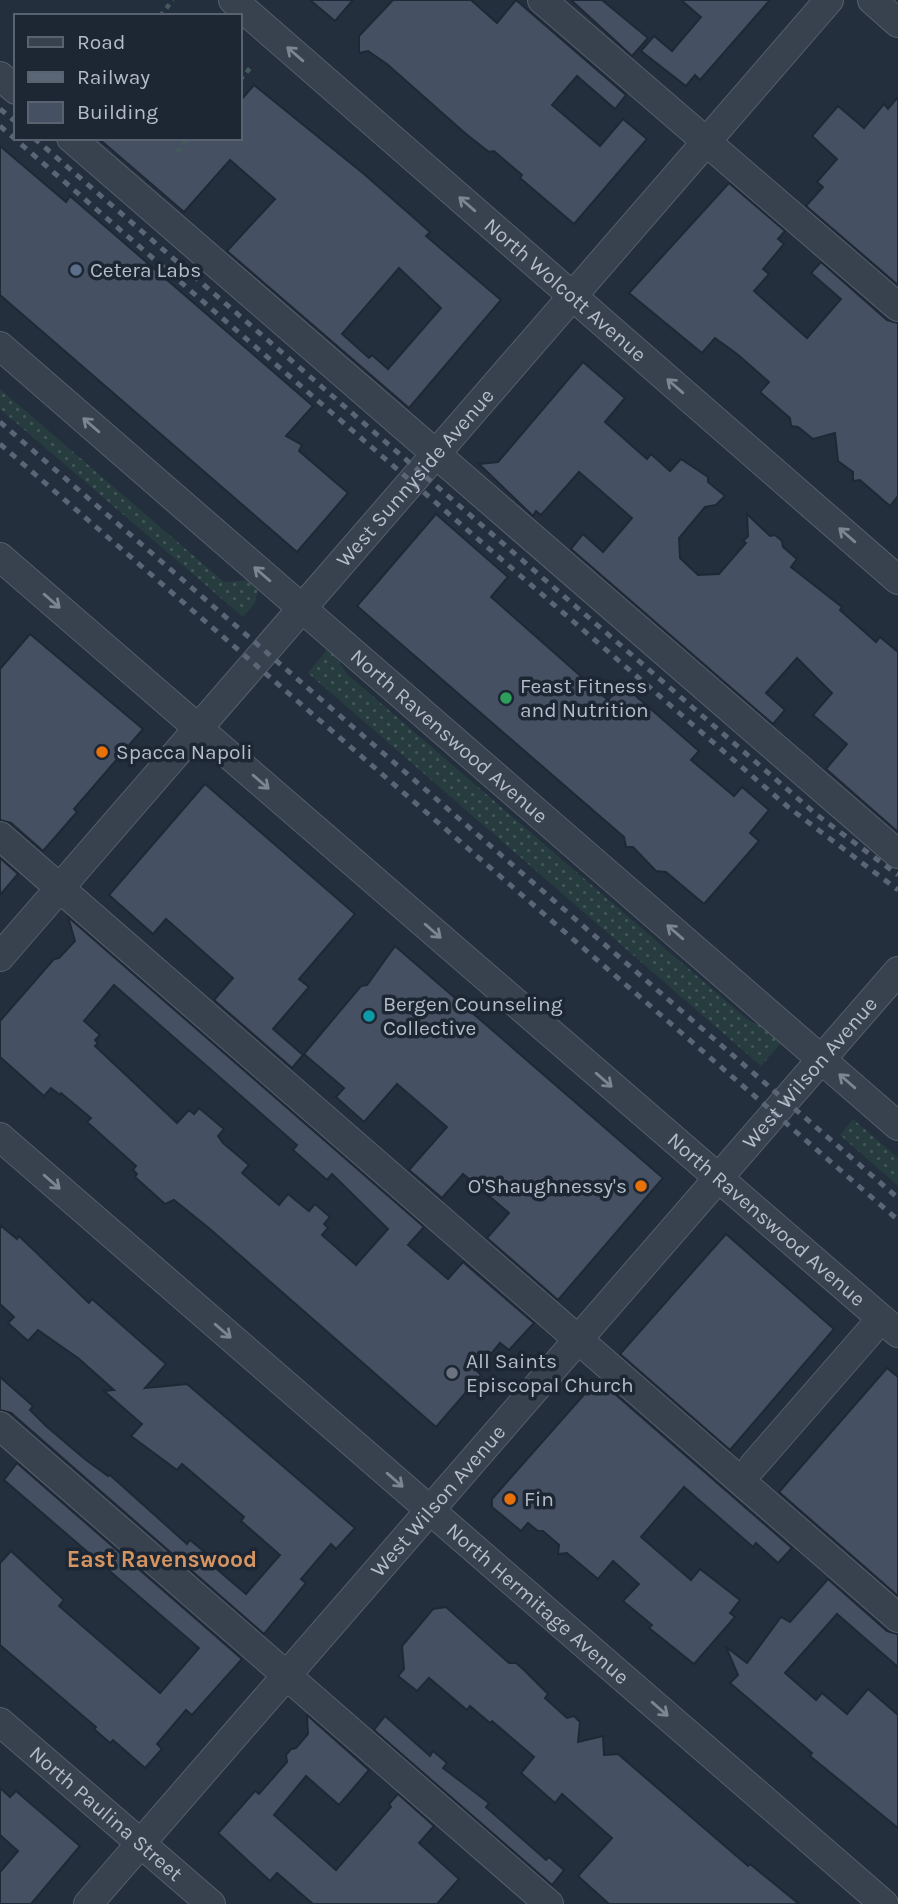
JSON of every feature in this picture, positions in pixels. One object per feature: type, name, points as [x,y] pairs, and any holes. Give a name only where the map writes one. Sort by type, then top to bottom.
[{"type":"street","name":"North Wolcott Avenue","points":[[233,0],[898,580]]},
{"type":"street","points":[[542,0],[898,307]]},
{"type":"street","name":"West Sunnyside Avenue","points":[[0,957],[829,0]]},
{"type":"street","points":[[873,0],[898,23]]},
{"type":"street","points":[[0,76],[14,88]]},
{"type":"street","points":[[73,140],[898,854]]},
{"type":"street","name":"North Ravenswood Avenue","points":[[0,346],[898,1126]]},
{"type":"street","name":"North Ravenswood Avenue","points":[[0,557],[890,1326]]},
{"type":"street","points":[[0,836],[898,1618]]},
{"type":"street","name":"West Wilson Avenue","points":[[88,1904],[898,971]]},
{"type":"street","name":"North Hermitage Avenue","points":[[0,1137],[884,1904]]},
{"type":"street","points":[[753,1466],[890,1326]]},
{"type":"street","points":[[0,1426],[549,1904]]},
{"type":"street","name":"North Paulina Street","points":[[0,1722],[211,1904]]},
{"type":"path","points":[[162,14],[173,0]]},
{"type":"path","points":[[242,78],[251,67]]},
{"type":"path","points":[[177,152],[187,140]]},
{"type":"green space","points":[[0,389],[224,582],[252,580],[259,586],[255,603],[243,617],[0,409]]},
{"type":"green space","points":[[329,647],[347,674],[748,1020],[786,1037],[761,1066],[308,673]]},
{"type":"green space","points":[[853,1119],[898,1158],[898,1186],[840,1135]]},
{"type":"building","points":[[310,0],[353,0],[335,21]]},
{"type":"building","points":[[393,0],[471,0],[497,23],[516,0],[626,95],[615,109],[577,76],[552,105],[600,146],[623,119],[647,139],[574,224],[520,178],[522,175],[494,151],[489,152],[466,134],[387,64],[368,51],[359,53],[359,36]]},
{"type":"building","points":[[571,0],[602,0],[648,38],[632,56]]},
{"type":"building","points":[[681,0],[770,0],[700,80],[695,75],[686,86],[641,51],[654,36],[672,51],[701,17]]},
{"type":"building","points":[[254,85],[364,174],[430,232],[426,236],[501,300],[409,408],[227,251],[275,199],[230,160],[184,212],[100,140],[242,140],[242,99]],"holes":[[[399,268],[441,308],[388,369],[372,355],[369,358],[342,334]]]},
{"type":"building","points":[[898,97],[898,285],[806,206],[823,187],[817,182],[837,159],[812,136],[838,106],[864,128],[884,104],[888,109]]},
{"type":"building","points":[[0,146],[66,202],[70,196],[313,406],[286,436],[302,445],[299,451],[348,493],[297,552],[0,295]]},
{"type":"building","points":[[729,183],[785,231],[778,239],[784,244],[763,269],[769,274],[754,291],[807,338],[841,299],[811,273],[821,262],[887,320],[898,323],[898,496],[890,506],[860,480],[853,481],[853,472],[838,461],[835,433],[813,439],[798,427],[791,426],[790,418],[760,392],[769,382],[737,354],[715,338],[702,353],[629,293]]},
{"type":"building","points":[[583,362],[625,398],[605,422],[647,459],[651,454],[670,471],[681,459],[708,477],[708,482],[725,496],[716,505],[705,507],[679,538],[680,558],[698,575],[719,574],[746,543],[743,541],[748,536],[747,514],[770,536],[775,535],[782,541],[783,547],[797,559],[791,567],[842,607],[840,610],[876,642],[880,637],[898,652],[898,832],[826,769],[847,744],[813,715],[832,693],[797,658],[766,693],[785,710],[773,724],[571,549],[583,534],[603,552],[632,518],[579,472],[541,515],[536,511],[533,516],[479,464],[498,462]]},
{"type":"building","points":[[436,514],[508,577],[491,597],[608,700],[622,684],[699,751],[691,760],[734,796],[742,787],[769,810],[750,833],[759,841],[704,904],[666,872],[656,871],[633,847],[626,847],[624,837],[357,606]]},
{"type":"building","points":[[30,634],[143,729],[74,809],[77,812],[43,851],[11,823],[0,820],[0,669]]},
{"type":"building","points":[[205,784],[355,914],[299,979],[309,987],[273,1029],[303,1055],[292,1068],[214,1000],[233,978],[166,919],[153,934],[109,895]]},
{"type":"building","points":[[0,858],[18,874],[0,895]]},
{"type":"building","points":[[68,917],[424,1227],[408,1245],[448,1279],[463,1262],[534,1323],[509,1350],[500,1343],[477,1371],[481,1375],[436,1427],[210,1229],[174,1200],[165,1204],[135,1177],[137,1174],[133,1170],[136,1166],[87,1122],[91,1118],[51,1088],[44,1096],[0,1057],[0,1021],[54,959],[59,958],[75,941]],"holes":[[[114,985],[297,1145],[293,1150],[327,1180],[332,1174],[388,1229],[356,1265],[322,1235],[328,1228],[324,1224],[330,1217],[315,1204],[309,1211],[288,1194],[279,1205],[242,1173],[249,1165],[218,1136],[224,1129],[199,1108],[194,1114],[189,1110],[177,1123],[95,1046],[98,1043],[95,1040],[100,1035],[84,1021]]]},
{"type":"building","points":[[395,946],[663,1178],[558,1300],[487,1238],[509,1213],[463,1174],[442,1198],[409,1170],[447,1127],[397,1084],[364,1122],[336,1097],[344,1088],[304,1054],[361,986],[367,985]]},
{"type":"building","points":[[0,1225],[17,1239],[19,1236],[89,1303],[92,1299],[166,1364],[145,1388],[187,1384],[355,1528],[336,1549],[331,1544],[301,1579],[306,1583],[264,1634],[11,1413],[0,1410],[0,1377],[33,1406],[30,1410],[46,1426],[86,1460],[110,1475],[187,1544],[190,1540],[207,1554],[204,1558],[246,1594],[280,1555],[241,1521],[244,1517],[182,1464],[177,1470],[131,1436],[142,1424],[104,1391],[114,1390],[78,1358],[38,1330],[28,1341],[8,1323],[14,1317],[0,1304]]},
{"type":"building","points":[[726,1234],[834,1329],[730,1450],[620,1354]]},
{"type":"building","points":[[887,1368],[898,1377],[898,1596],[779,1492]]},
{"type":"building","points":[[596,1381],[600,1381],[792,1548],[778,1563],[756,1543],[753,1547],[684,1487],[641,1537],[691,1580],[700,1569],[740,1600],[730,1613],[735,1617],[694,1664],[649,1628],[652,1625],[623,1601],[639,1584],[613,1561],[598,1579],[567,1553],[558,1554],[559,1545],[543,1531],[538,1531],[528,1523],[521,1531],[492,1507],[492,1499]]},
{"type":"building","points":[[17,1463],[242,1659],[192,1715],[186,1710],[157,1744],[162,1749],[145,1768],[113,1740],[110,1743],[94,1729],[96,1727],[0,1645],[0,1563],[11,1551],[64,1600],[59,1606],[160,1693],[199,1648],[4,1480]]},
{"type":"building","points":[[828,1579],[887,1631],[898,1634],[898,1667],[837,1614],[785,1673],[816,1700],[822,1693],[847,1714],[868,1689],[898,1715],[898,1828],[810,1756],[812,1753],[730,1683],[738,1675],[726,1647],[747,1663],[781,1617],[790,1622]]},
{"type":"building","points":[[446,1607],[509,1663],[516,1663],[524,1670],[548,1694],[545,1698],[567,1718],[574,1716],[580,1722],[578,1742],[603,1736],[604,1755],[618,1754],[748,1866],[750,1864],[799,1904],[609,1904],[578,1876],[612,1838],[562,1794],[555,1803],[521,1773],[534,1757],[492,1721],[490,1723],[470,1706],[467,1710],[429,1678],[417,1691],[398,1676],[404,1669],[402,1646],[433,1609]]},
{"type":"building","points":[[307,1715],[369,1770],[339,1805],[306,1776],[274,1815],[336,1870],[391,1807],[389,1804],[398,1794],[434,1826],[419,1843],[459,1879],[437,1904],[313,1904],[277,1873],[270,1881],[218,1833],[255,1791],[259,1794],[287,1762],[286,1755],[308,1734]]},
{"type":"building","points":[[385,1716],[430,1756],[433,1751],[447,1763],[443,1768],[489,1803],[486,1807],[546,1860],[549,1857],[564,1870],[552,1885],[374,1730]]},
{"type":"building","points":[[0,1788],[10,1797],[16,1791],[80,1846],[31,1904],[0,1904],[0,1872],[18,1851],[0,1835]]},
{"type":"railway","points":[[0,109],[14,120]]},
{"type":"railway","points":[[0,126],[14,138]]},
{"type":"railway","points":[[16,140],[788,807],[898,890]]},
{"type":"railway","points":[[36,140],[817,815],[898,875]]},
{"type":"railway","points":[[0,422],[898,1198]]},
{"type":"railway","points":[[0,444],[898,1220]]},
{"type":"place","name":"Cetera Labs","points":[[76,270]]},
{"type":"place","name":"Feast Fitness and Nutrition","points":[[506,698]]},
{"type":"place","name":"Spacca Napoli","points":[[102,752]]},
{"type":"place","name":"Bergen Counseling Collective","points":[[369,1016]]},
{"type":"place","name":"O'Shaughnessy's","points":[[641,1186]]},
{"type":"place","name":"All Saints Episcopal Church","points":[[452,1373]]},
{"type":"place","name":"Fin","points":[[510,1499]]},
{"type":"district","name":"East Ravenswood","points":[[162,1559]]}]
